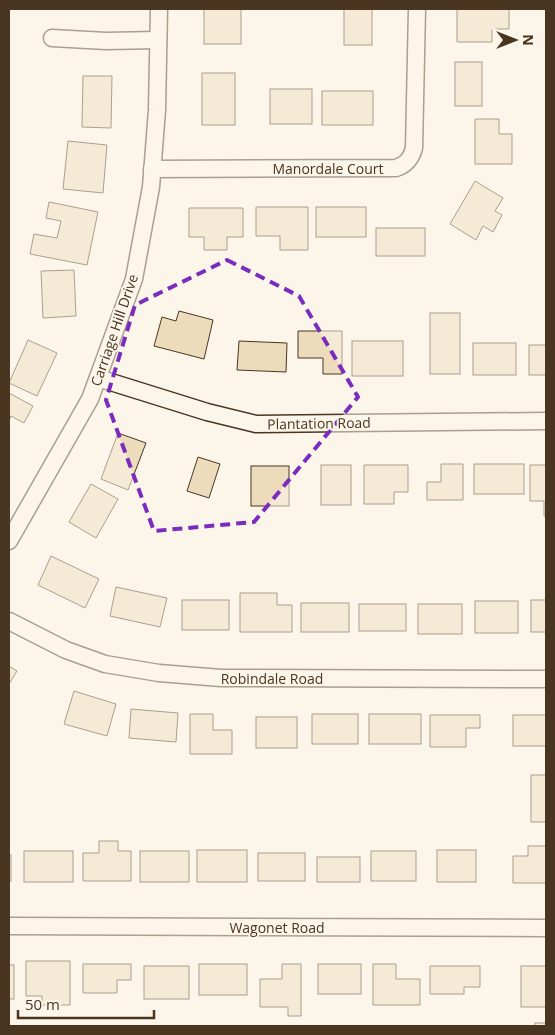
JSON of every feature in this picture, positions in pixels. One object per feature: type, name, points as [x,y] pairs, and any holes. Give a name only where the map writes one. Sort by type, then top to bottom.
[{"type":"street","name":"Carriage Hill Drive","points":[[9,541],[90,399],[134,279],[151,187],[157,110],[158,9]]},
{"type":"street","name":"Manordale Court","points":[[152,169],[396,168],[404,165],[412,157],[414,148],[417,9]]},
{"type":"street","points":[[52,38],[106,41],[158,40]]},
{"type":"street","name":"Plantation Road","points":[[98,378],[207,412],[256,424],[546,421]]},
{"type":"street","name":"Robindale Road","points":[[9,621],[66,650],[105,664],[159,673],[221,678],[546,679]]},
{"type":"street","name":"Wagonet Road","points":[[9,926],[546,928]]},
{"type":"highlighted area","points":[[227,260],[299,296],[358,397],[254,522],[154,531],[106,400],[135,305]]},
{"type":"building","points":[[204,9],[241,9],[241,44],[204,44]]},
{"type":"building","points":[[344,9],[372,9],[372,45],[344,45]]},
{"type":"building","points":[[457,9],[509,9],[509,29],[492,29],[492,42],[457,42]]},
{"type":"building","points":[[455,62],[482,62],[482,106],[455,106]]},
{"type":"building","points":[[202,73],[235,73],[235,125],[202,125]]},
{"type":"building","points":[[83,76],[112,76],[111,128],[82,127]]},
{"type":"building","points":[[270,89],[312,89],[312,124],[270,124]]},
{"type":"building","points":[[322,91],[373,91],[373,125],[322,125]]},
{"type":"building","points":[[475,119],[499,119],[499,134],[512,134],[512,164],[475,164]]},
{"type":"building","points":[[68,141],[107,145],[103,193],[63,189]]},
{"type":"building","points":[[475,181],[503,198],[495,211],[502,215],[493,232],[483,226],[476,240],[450,224]]},
{"type":"building","points":[[49,202],[98,212],[87,265],[30,254],[34,234],[57,238],[61,221],[46,218]]},
{"type":"building","points":[[256,207],[308,207],[308,250],[280,250],[280,236],[256,236]]},
{"type":"building","points":[[316,207],[366,207],[366,237],[316,237]]},
{"type":"building","points":[[189,208],[243,208],[243,237],[227,237],[227,250],[204,250],[204,237],[189,237]]},
{"type":"building","points":[[376,228],[425,228],[425,256],[376,256]]},
{"type":"building","points":[[74,270],[76,316],[43,318],[41,271]]},
{"type":"building","points":[[179,311],[213,320],[204,359],[154,346],[162,317],[176,321]]},
{"type":"building","points":[[430,313],[460,313],[460,374],[430,374]]},
{"type":"building","points":[[298,331],[342,331],[342,374],[323,374],[323,358],[298,358]]},
{"type":"building","points":[[28,340],[57,353],[37,396],[9,383]]},
{"type":"building","points":[[239,341],[287,343],[286,372],[237,370]]},
{"type":"building","points":[[352,341],[403,341],[403,376],[352,376]]},
{"type":"building","points":[[473,343],[516,343],[516,375],[473,375]]},
{"type":"building","points":[[529,345],[546,345],[546,375],[529,375]]},
{"type":"building","points":[[9,393],[33,406],[24,423],[11,416],[9,421]]},
{"type":"building","points":[[118,433],[146,443],[128,490],[101,479]]},
{"type":"building","points":[[198,457],[220,464],[209,498],[187,491]]},
{"type":"building","points":[[441,464],[463,464],[463,500],[427,500],[427,482],[441,482]]},
{"type":"building","points":[[474,464],[524,464],[524,494],[474,494]]},
{"type":"building","points":[[321,465],[351,465],[351,505],[321,505]]},
{"type":"building","points":[[364,465],[408,465],[408,492],[394,492],[394,504],[364,504]]},
{"type":"building","points":[[530,465],[546,465],[546,516],[544,516],[544,501],[530,501]]},
{"type":"building","points":[[251,466],[289,466],[289,506],[251,506]]},
{"type":"building","points":[[91,484],[118,499],[96,538],[69,522]]},
{"type":"building","points":[[51,556],[99,579],[85,608],[38,585]]},
{"type":"building","points":[[116,587],[167,598],[160,627],[110,616]]},
{"type":"building","points":[[240,593],[277,593],[277,605],[292,605],[292,632],[240,632]]},
{"type":"building","points":[[182,600],[229,600],[229,630],[182,630]]},
{"type":"building","points":[[531,600],[546,600],[546,632],[531,632]]},
{"type":"building","points":[[475,601],[518,601],[518,633],[475,633]]},
{"type":"building","points":[[301,603],[349,603],[349,632],[301,632]]},
{"type":"building","points":[[359,604],[406,604],[406,631],[359,631]]},
{"type":"building","points":[[418,604],[462,604],[462,634],[418,634]]},
{"type":"building","points":[[9,666],[17,671],[9,684]]},
{"type":"building","points":[[74,691],[116,704],[107,736],[64,724]]},
{"type":"building","points":[[131,709],[178,713],[176,742],[129,738]]},
{"type":"building","points":[[190,714],[213,714],[213,730],[232,730],[232,754],[190,754]]},
{"type":"building","points":[[312,714],[358,714],[358,744],[312,744]]},
{"type":"building","points":[[369,714],[421,714],[421,744],[369,744]]},
{"type":"building","points":[[430,715],[480,715],[480,728],[466,728],[466,747],[430,747]]},
{"type":"building","points":[[513,715],[546,715],[546,746],[513,746]]},
{"type":"building","points":[[256,717],[297,717],[297,748],[256,748]]},
{"type":"building","points":[[531,775],[546,775],[546,822],[531,822]]},
{"type":"building","points":[[99,841],[118,841],[118,851],[131,851],[131,881],[83,881],[83,853],[99,853]]},
{"type":"building","points":[[528,846],[546,846],[546,883],[513,883],[513,856],[528,856]]},
{"type":"building","points":[[197,850],[247,850],[247,882],[197,882]]},
{"type":"building","points":[[437,850],[476,850],[476,882],[437,882]]},
{"type":"building","points":[[24,851],[73,851],[73,882],[24,882]]},
{"type":"building","points":[[140,851],[189,851],[189,882],[140,882]]},
{"type":"building","points":[[371,851],[416,851],[416,881],[371,881]]},
{"type":"building","points":[[258,853],[305,853],[305,881],[258,881]]},
{"type":"building","points":[[9,855],[11,855],[11,881],[9,881]]},
{"type":"building","points":[[317,857],[360,857],[360,882],[317,882]]},
{"type":"building","points":[[26,961],[70,961],[70,1005],[42,1005],[42,996],[26,996]]},
{"type":"building","points":[[83,964],[131,964],[131,980],[117,980],[117,993],[83,993]]},
{"type":"building","points":[[199,964],[247,964],[247,995],[199,995]]},
{"type":"building","points":[[282,964],[301,964],[301,1016],[288,1016],[288,1007],[260,1007],[260,979],[282,979]]},
{"type":"building","points":[[318,964],[361,964],[361,994],[318,994]]},
{"type":"building","points":[[373,964],[396,964],[396,979],[420,979],[420,1005],[373,1005]]},
{"type":"building","points":[[9,965],[14,965],[14,999],[9,999]]},
{"type":"building","points":[[144,966],[189,966],[189,999],[144,999]]},
{"type":"building","points":[[430,966],[480,966],[480,987],[464,987],[464,994],[430,994]]},
{"type":"building","points":[[521,966],[546,966],[546,1007],[521,1007]]},
{"type":"building","points":[[535,1023],[546,1023],[546,1026],[535,1026]]}]
